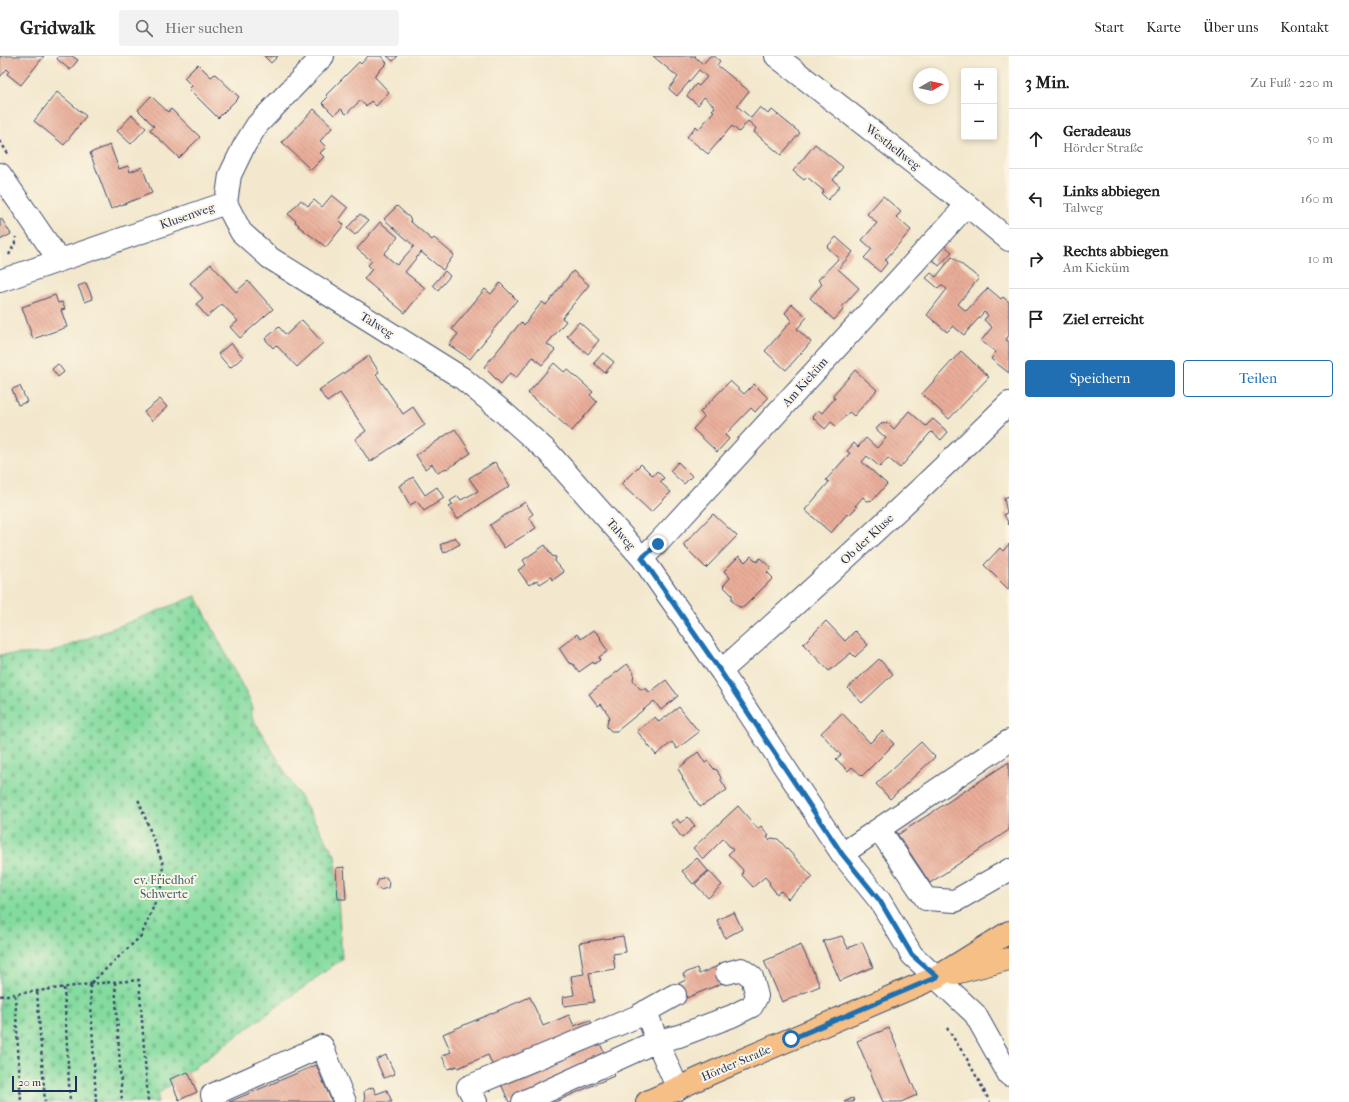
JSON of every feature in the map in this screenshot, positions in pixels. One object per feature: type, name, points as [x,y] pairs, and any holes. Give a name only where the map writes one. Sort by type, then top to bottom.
[{"type":"main road","name":"Hörder Straße","points":[[646,1102],[937,977],[1009,932]]},
{"type":"main road","name":"Hörder Straße","points":[[937,977],[1009,959]]},
{"type":"street","name":"Klusenweg","points":[[0,280],[226,203],[230,175],[257,124],[323,56]]},
{"type":"street","name":"Westhellweg","points":[[776,56],[967,205],[1009,240]]},
{"type":"street","points":[[0,174],[58,260]]},
{"type":"street","name":"Talweg","points":[[226,203],[241,232],[270,258],[462,378],[502,410],[548,452],[642,558],[721,672],[842,854],[880,901],[912,955],[975,1014],[1009,1075]]},
{"type":"street","name":"Am Kieküm","points":[[642,558],[658,544],[967,205]]},
{"type":"street","name":"Ob der Kluse","points":[[721,672],[808,595],[1009,403]]},
{"type":"street","points":[[842,854],[1009,741]]},
{"type":"street","points":[[879,829],[926,899],[955,901],[1009,870]]},
{"type":"street","points":[[523,1102],[657,1041],[679,1036],[732,1016],[752,1006],[757,996],[752,977],[741,969],[726,973]]},
{"type":"street","points":[[476,1102],[468,1087],[636,1017],[675,995]]},
{"type":"street","points":[[646,1011],[657,1041],[678,1089]]},
{"type":"street","points":[[212,1095],[322,1046],[345,1102]]},
{"type":"path","points":[[0,280],[2,264],[15,244],[16,235]]},
{"type":"path","points":[[96,1102],[90,984],[141,936],[161,889],[163,864],[138,799]]},
{"type":"path","points":[[0,996],[90,984],[139,980],[148,1102]]},
{"type":"path","points":[[115,982],[122,1102]]},
{"type":"path","points":[[64,988],[70,1102]]},
{"type":"path","points":[[37,992],[45,1102]]},
{"type":"path","points":[[15,995],[21,1102]]},
{"type":"path","points":[[947,1028],[967,1059],[990,1102]]},
{"type":"green space","name":"ev. Friedhof Schwerte","points":[[196,596],[252,705],[252,717],[335,855],[342,959],[158,1094],[158,1102],[0,1102],[0,655],[50,653]]},
{"type":"building","points":[[0,56],[44,56],[21,85],[7,74],[9,71],[7,69],[0,77]]},
{"type":"building","points":[[59,56],[72,56],[78,60],[70,70],[57,59]]},
{"type":"building","points":[[264,56],[278,56],[271,63]]},
{"type":"building","points":[[368,56],[381,56],[387,63],[374,76],[389,92],[376,106],[371,101],[366,106],[360,101],[346,114],[341,109],[334,115],[322,103],[328,97],[326,95],[359,62],[361,64]]},
{"type":"building","points":[[387,56],[398,56],[393,61]]},
{"type":"building","points":[[653,56],[696,56],[695,57],[703,64],[710,56],[714,56],[720,61],[717,65],[749,91],[737,106],[751,118],[760,107],[768,114],[772,110],[800,133],[781,155],[754,132],[756,128],[748,121],[739,132],[732,126],[708,154],[687,137],[696,126],[699,129],[714,111],[712,110],[715,107],[704,97],[698,105],[687,96],[696,84],[699,86],[707,77],[699,70],[677,96],[669,89],[678,77]]},
{"type":"building","points":[[198,64],[211,77],[215,74],[239,97],[218,118],[189,89],[192,86],[184,78]]},
{"type":"building","points":[[57,92],[86,116],[64,145],[34,121]]},
{"type":"building","points":[[151,96],[168,112],[171,109],[200,137],[179,158],[150,130],[154,126],[138,110]]},
{"type":"building","points":[[314,109],[333,127],[320,141],[326,147],[320,153],[324,157],[311,170],[282,142]]},
{"type":"building","points":[[132,115],[146,128],[131,144],[117,131]]},
{"type":"building","points":[[815,144],[843,167],[833,180],[840,186],[828,200],[822,194],[824,191],[807,177],[804,180],[793,171]]},
{"type":"building","points":[[110,145],[119,169],[128,166],[130,172],[142,167],[152,193],[111,209],[90,153]]},
{"type":"building","points":[[332,195],[348,208],[339,220],[344,225],[326,247],[298,226],[299,225],[295,222],[296,221],[288,214],[301,200],[308,206],[314,200],[322,207]]},
{"type":"building","points":[[883,196],[901,212],[896,217],[911,230],[885,260],[888,262],[880,272],[864,258],[872,249],[862,240],[877,223],[867,214]]},
{"type":"building","points":[[397,206],[411,219],[411,222],[432,240],[434,238],[454,255],[443,270],[421,252],[405,272],[425,288],[405,313],[364,279],[372,269],[368,265],[372,261],[357,249],[380,222],[398,237],[384,254],[397,265],[414,246],[384,219]]},
{"type":"building","points":[[360,214],[368,221],[355,235],[347,228]]},
{"type":"building","points":[[1,218],[11,234],[0,240],[0,219]]},
{"type":"building","points":[[836,237],[853,252],[838,269],[859,288],[842,307],[844,309],[834,320],[810,298],[822,284],[818,280],[839,258],[827,247]]},
{"type":"building","points":[[944,245],[952,252],[939,266],[932,259]]},
{"type":"building","points":[[952,257],[979,278],[958,304],[966,311],[988,288],[1001,299],[1003,297],[1009,302],[1009,335],[1006,340],[1009,342],[1009,373],[991,359],[996,352],[981,341],[992,327],[984,320],[988,315],[984,312],[964,335],[953,326],[947,332],[927,315],[947,289],[941,285],[938,288],[926,278],[931,273],[936,277]]},
{"type":"building","points":[[211,264],[236,292],[248,281],[273,309],[240,338],[230,327],[238,321],[222,304],[207,317],[196,304],[203,298],[190,283]]},
{"type":"building","points":[[445,271],[450,276],[438,290],[433,285]]},
{"type":"building","points":[[573,271],[589,285],[562,318],[566,321],[547,344],[555,350],[542,365],[533,357],[516,378],[510,373],[501,384],[484,367],[521,322],[524,325],[542,302],[546,305]]},
{"type":"building","points":[[86,283],[93,299],[85,302],[78,286]]},
{"type":"building","points":[[500,283],[517,300],[470,359],[449,345],[458,334],[452,329],[485,289],[491,294]]},
{"type":"building","points":[[55,295],[58,303],[62,302],[65,309],[61,310],[67,327],[33,339],[22,307]]},
{"type":"building","points":[[792,304],[807,317],[797,329],[811,342],[786,370],[765,351],[792,320],[785,313]]},
{"type":"building","points":[[302,320],[323,343],[297,367],[276,345],[273,348],[265,339],[279,327],[286,335]]},
{"type":"building","points":[[579,322],[599,340],[588,354],[567,336]]},
{"type":"building","points":[[231,343],[243,357],[230,368],[218,354]]},
{"type":"building","points":[[961,351],[989,377],[949,419],[922,394]]},
{"type":"building","points":[[603,353],[614,362],[605,373],[594,363]]},
{"type":"building","points":[[369,356],[379,372],[376,374],[403,414],[413,407],[425,425],[370,462],[355,439],[366,431],[340,393],[327,402],[319,390]]},
{"type":"building","points":[[554,363],[564,372],[567,369],[593,392],[590,395],[597,402],[572,431],[528,393]]},
{"type":"building","points":[[58,364],[64,372],[58,377],[52,369]]},
{"type":"building","points":[[855,370],[877,390],[854,416],[849,412],[836,426],[831,422],[825,429],[812,417],[818,410],[822,413],[835,398],[832,396]]},
{"type":"building","points":[[730,381],[744,394],[754,384],[768,398],[755,412],[751,408],[725,435],[729,439],[717,452],[693,429],[704,417],[700,412]]},
{"type":"building","points":[[20,386],[27,402],[18,405],[12,389]]},
{"type":"building","points":[[160,399],[167,407],[152,421],[144,412]]},
{"type":"building","points":[[909,411],[926,426],[933,419],[948,432],[941,440],[932,432],[930,433],[900,468],[888,458],[880,467],[867,456],[862,462],[887,484],[873,500],[867,501],[863,497],[855,506],[857,507],[849,515],[847,514],[831,533],[805,510],[829,482],[826,480],[850,453],[847,451],[854,443],[858,447],[866,438],[877,448],[886,438],[876,429],[881,424],[888,423],[894,429]]},
{"type":"building","points":[[455,429],[471,453],[447,469],[446,468],[438,473],[432,464],[425,469],[416,455]]},
{"type":"building","points":[[495,462],[510,486],[457,519],[449,507],[453,505],[450,501],[458,496],[461,500],[478,491],[469,478]]},
{"type":"building","points":[[678,462],[692,476],[684,484],[670,471]]},
{"type":"building","points":[[641,464],[653,476],[657,471],[664,478],[660,482],[671,492],[651,512],[621,484]]},
{"type":"building","points":[[413,477],[425,495],[437,487],[444,498],[424,511],[417,501],[410,505],[399,486]]},
{"type":"building","points":[[1009,496],[1009,525],[1004,514],[1007,513],[1004,498]]},
{"type":"building","points":[[525,502],[533,514],[529,517],[536,528],[504,548],[490,525]]},
{"type":"building","points":[[713,514],[737,536],[706,568],[683,545]]},
{"type":"building","points":[[455,537],[460,544],[444,553],[440,545]]},
{"type":"building","points":[[1009,544],[1009,590],[984,565],[1000,548],[1003,551]]},
{"type":"building","points":[[545,545],[552,556],[556,557],[555,561],[564,572],[553,580],[551,577],[540,584],[537,580],[529,585],[518,570],[526,565],[523,560]]},
{"type":"building","points":[[739,556],[745,562],[751,556],[757,562],[760,558],[771,568],[767,572],[773,578],[744,607],[739,607],[732,601],[732,595],[723,586],[730,578],[724,571]]},
{"type":"building","points":[[826,621],[845,641],[855,631],[868,645],[855,657],[851,653],[829,671],[803,644]]},
{"type":"building","points":[[593,630],[600,636],[601,641],[608,651],[599,657],[600,660],[594,664],[593,662],[579,672],[573,664],[569,663],[559,648],[577,634],[581,639]]},
{"type":"building","points":[[879,659],[893,674],[862,703],[848,688]]},
{"type":"building","points":[[627,664],[634,673],[633,680],[640,689],[647,689],[649,693],[666,680],[678,696],[661,710],[654,701],[617,731],[611,731],[607,727],[608,719],[610,717],[601,704],[598,706],[589,694]]},
{"type":"building","points":[[679,707],[699,732],[677,749],[672,742],[656,755],[637,731],[655,717],[659,722]]},
{"type":"building","points":[[842,713],[870,743],[882,731],[894,744],[862,776],[852,767],[848,771],[836,759],[841,755],[821,733]]},
{"type":"building","points":[[921,742],[935,757],[890,799],[876,784]]},
{"type":"building","points":[[698,752],[705,763],[708,761],[714,769],[717,770],[727,790],[700,807],[678,769]]},
{"type":"building","points":[[1009,762],[1009,830],[930,883],[896,832],[899,834]]},
{"type":"building","points":[[738,806],[758,829],[761,826],[769,836],[767,837],[769,840],[771,838],[778,839],[813,877],[788,899],[781,891],[777,894],[765,877],[753,887],[742,875],[743,870],[728,854],[733,850],[723,839],[703,859],[693,848]]},
{"type":"building","points":[[688,817],[695,826],[682,838],[671,823],[677,819],[680,823]]},
{"type":"building","points":[[697,858],[708,871],[693,884],[682,871]]},
{"type":"building","points":[[344,867],[346,899],[338,899],[336,868]]},
{"type":"building","points":[[709,871],[722,885],[708,898],[695,884]]},
{"type":"building","points":[[386,877],[389,882],[388,888],[380,890],[376,886],[379,879]]},
{"type":"building","points":[[734,912],[742,929],[725,938],[717,920]]},
{"type":"building","points":[[623,936],[626,952],[613,954],[615,969],[589,973],[594,1002],[564,1006],[563,997],[574,995],[571,976],[584,974],[579,943]]},
{"type":"building","points":[[842,936],[848,948],[862,942],[873,967],[840,981],[823,941]]},
{"type":"building","points":[[801,945],[820,986],[782,1002],[764,961]]},
{"type":"building","points":[[723,964],[730,980],[679,1001],[673,986],[686,980],[683,974],[697,968],[699,974]]},
{"type":"building","points":[[530,997],[543,1026],[569,1015],[574,1026],[590,1020],[614,1076],[555,1102],[509,1102],[488,1055],[458,1068],[457,1066],[448,1069],[442,1056],[451,1052],[443,1034]]},
{"type":"building","points":[[889,1028],[917,1095],[901,1102],[883,1102],[857,1041]]},
{"type":"building","points":[[386,1055],[395,1074],[384,1078],[376,1060]]},
{"type":"building","points":[[316,1065],[332,1102],[229,1102]]},
{"type":"building","points":[[188,1072],[197,1092],[179,1100],[170,1079]]},
{"type":"building","points":[[373,1087],[376,1094],[387,1090],[392,1102],[365,1102],[364,1091]]},
{"type":"building","points":[[853,1098],[854,1102],[844,1102]]},
{"type":"route","points":[[658,544],[642,558],[721,672],[842,854],[880,901],[912,955],[937,977],[791,1039]]}]
